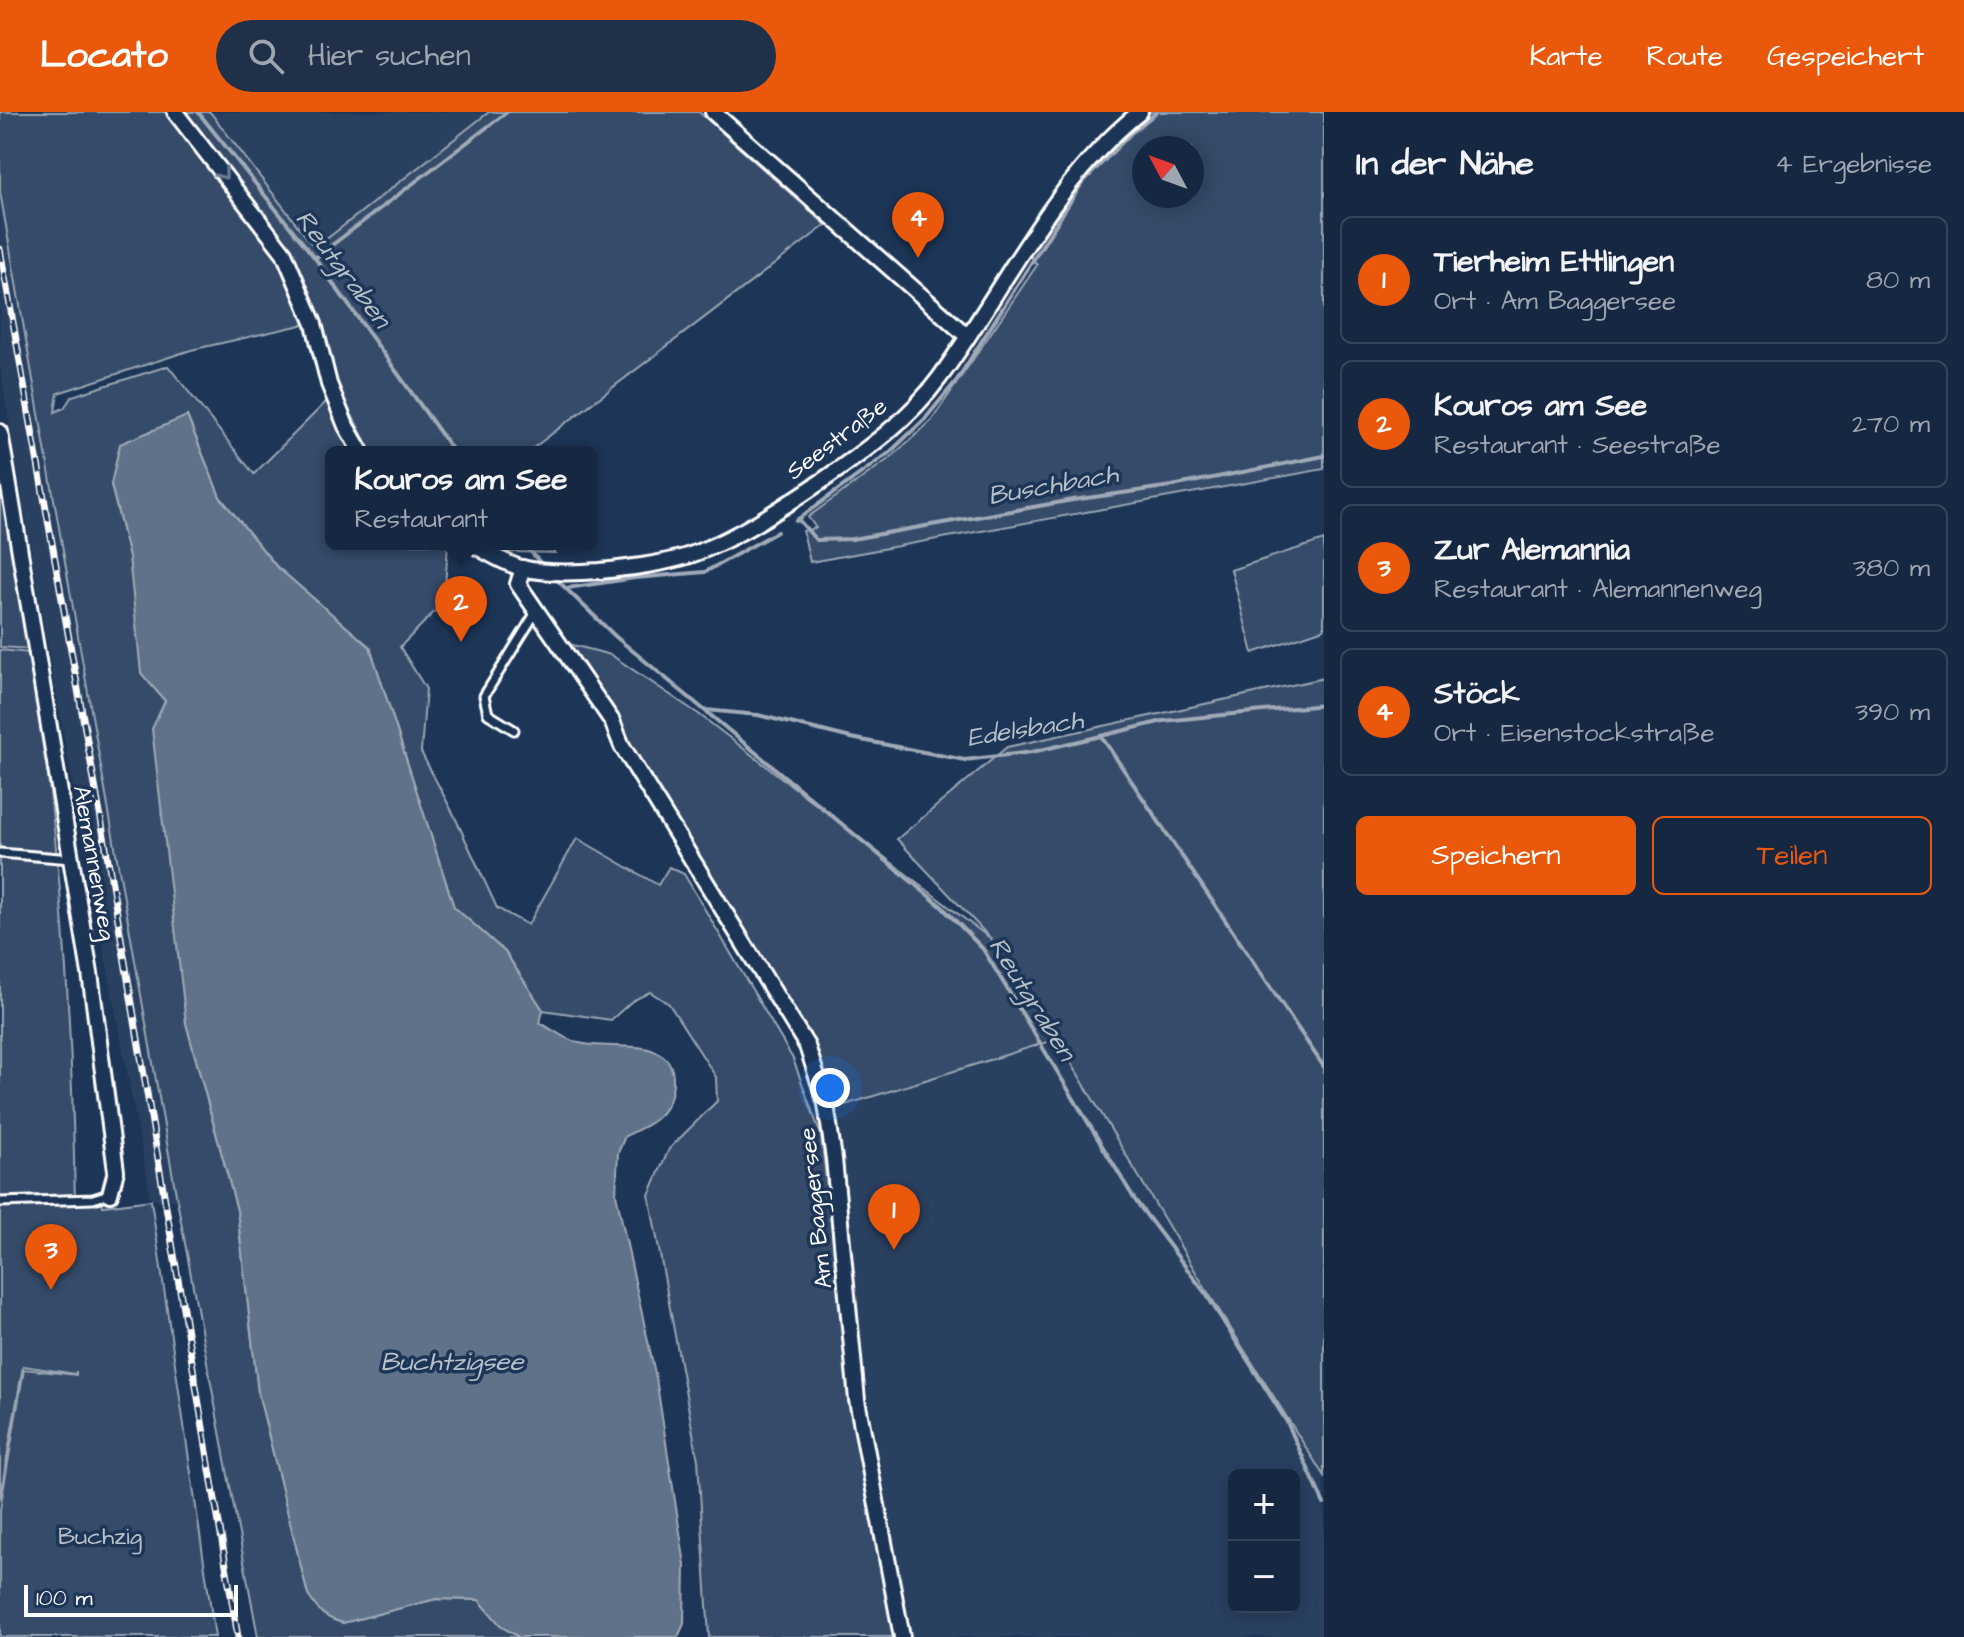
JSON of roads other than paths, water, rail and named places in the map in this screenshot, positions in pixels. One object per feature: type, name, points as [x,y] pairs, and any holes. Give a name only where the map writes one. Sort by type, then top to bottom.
[{"type":"street","points":[[175,112],[284,253],[315,331],[329,384],[358,446]]},
{"type":"street","points":[[713,112],[967,336]]},
{"type":"street","name":"Seestraße","points":[[483,550],[528,569],[557,572],[636,567],[686,556],[728,538],[798,497],[892,429],[939,378],[1045,215],[1088,161],[1140,112]]},
{"type":"street","name":"Alemannenweg","points":[[0,432],[90,973],[116,1171],[110,1194]]},
{"type":"street","points":[[528,569],[518,584],[538,610]]},
{"type":"street","name":"Am Baggersee","points":[[538,610],[612,721],[622,746],[807,1046],[828,1117],[857,1400],[902,1637]]},
{"type":"lane","points":[[514,730],[488,714],[484,696],[538,610]]},
{"type":"lane","points":[[0,853],[71,859]]},
{"type":"lane","name":"Alemannenweg","points":[[0,1202],[93,1199],[110,1194]]},
{"type":"water","name":"Buchtzigsee","points":[[187,416],[220,497],[276,566],[370,647],[454,907],[505,952],[543,1010],[540,1023],[579,1043],[626,1046],[656,1052],[667,1059],[673,1072],[672,1091],[666,1108],[648,1124],[625,1136],[618,1153],[616,1194],[656,1378],[685,1565],[684,1624],[678,1637],[519,1637],[502,1627],[479,1600],[436,1599],[343,1623],[322,1613],[308,1595],[258,1392],[237,1210],[186,1023],[152,729],[165,701],[141,673],[129,557],[111,484],[120,444]]},
{"type":"waterway","name":"Reutgraben","points":[[198,112],[315,258],[450,446]]},
{"type":"waterway","points":[[315,258],[507,112]]},
{"type":"waterway","points":[[798,519],[889,453],[925,419],[957,380],[1082,183],[1131,133],[1157,112]]},
{"type":"waterway","name":"Buschbach","points":[[796,521],[798,519],[816,540],[852,539],[1172,486],[1324,456]]},
{"type":"waterway","name":"Buschbach","points":[[567,588],[705,572],[777,532]]},
{"type":"waterway","name":"Reutgraben","points":[[529,550],[545,568]]},
{"type":"waterway","name":"Reutgraben","points":[[554,577],[616,637],[941,906],[983,949],[1135,1200],[1206,1294],[1287,1422],[1324,1504]]},
{"type":"waterway","points":[[1101,736],[1163,721],[1324,705]]},
{"type":"waterway","name":"Edelsbach","points":[[706,710],[758,715],[851,738],[965,760],[1032,752],[1101,736],[1324,1067]]},
{"type":"railway","points":[[0,249],[105,842],[238,1637]]},
{"type":"place","name":"Stöck","points":[[918,258]]},
{"type":"place","name":"Kouros am See","points":[[461,642]]},
{"type":"place","name":"Tierheim Ettlingen","points":[[894,1250]]},
{"type":"place","name":"Zur Alemannia","points":[[51,1290]]},
{"type":"park label","name":"Buchzig","points":[[100,1537]]}]
